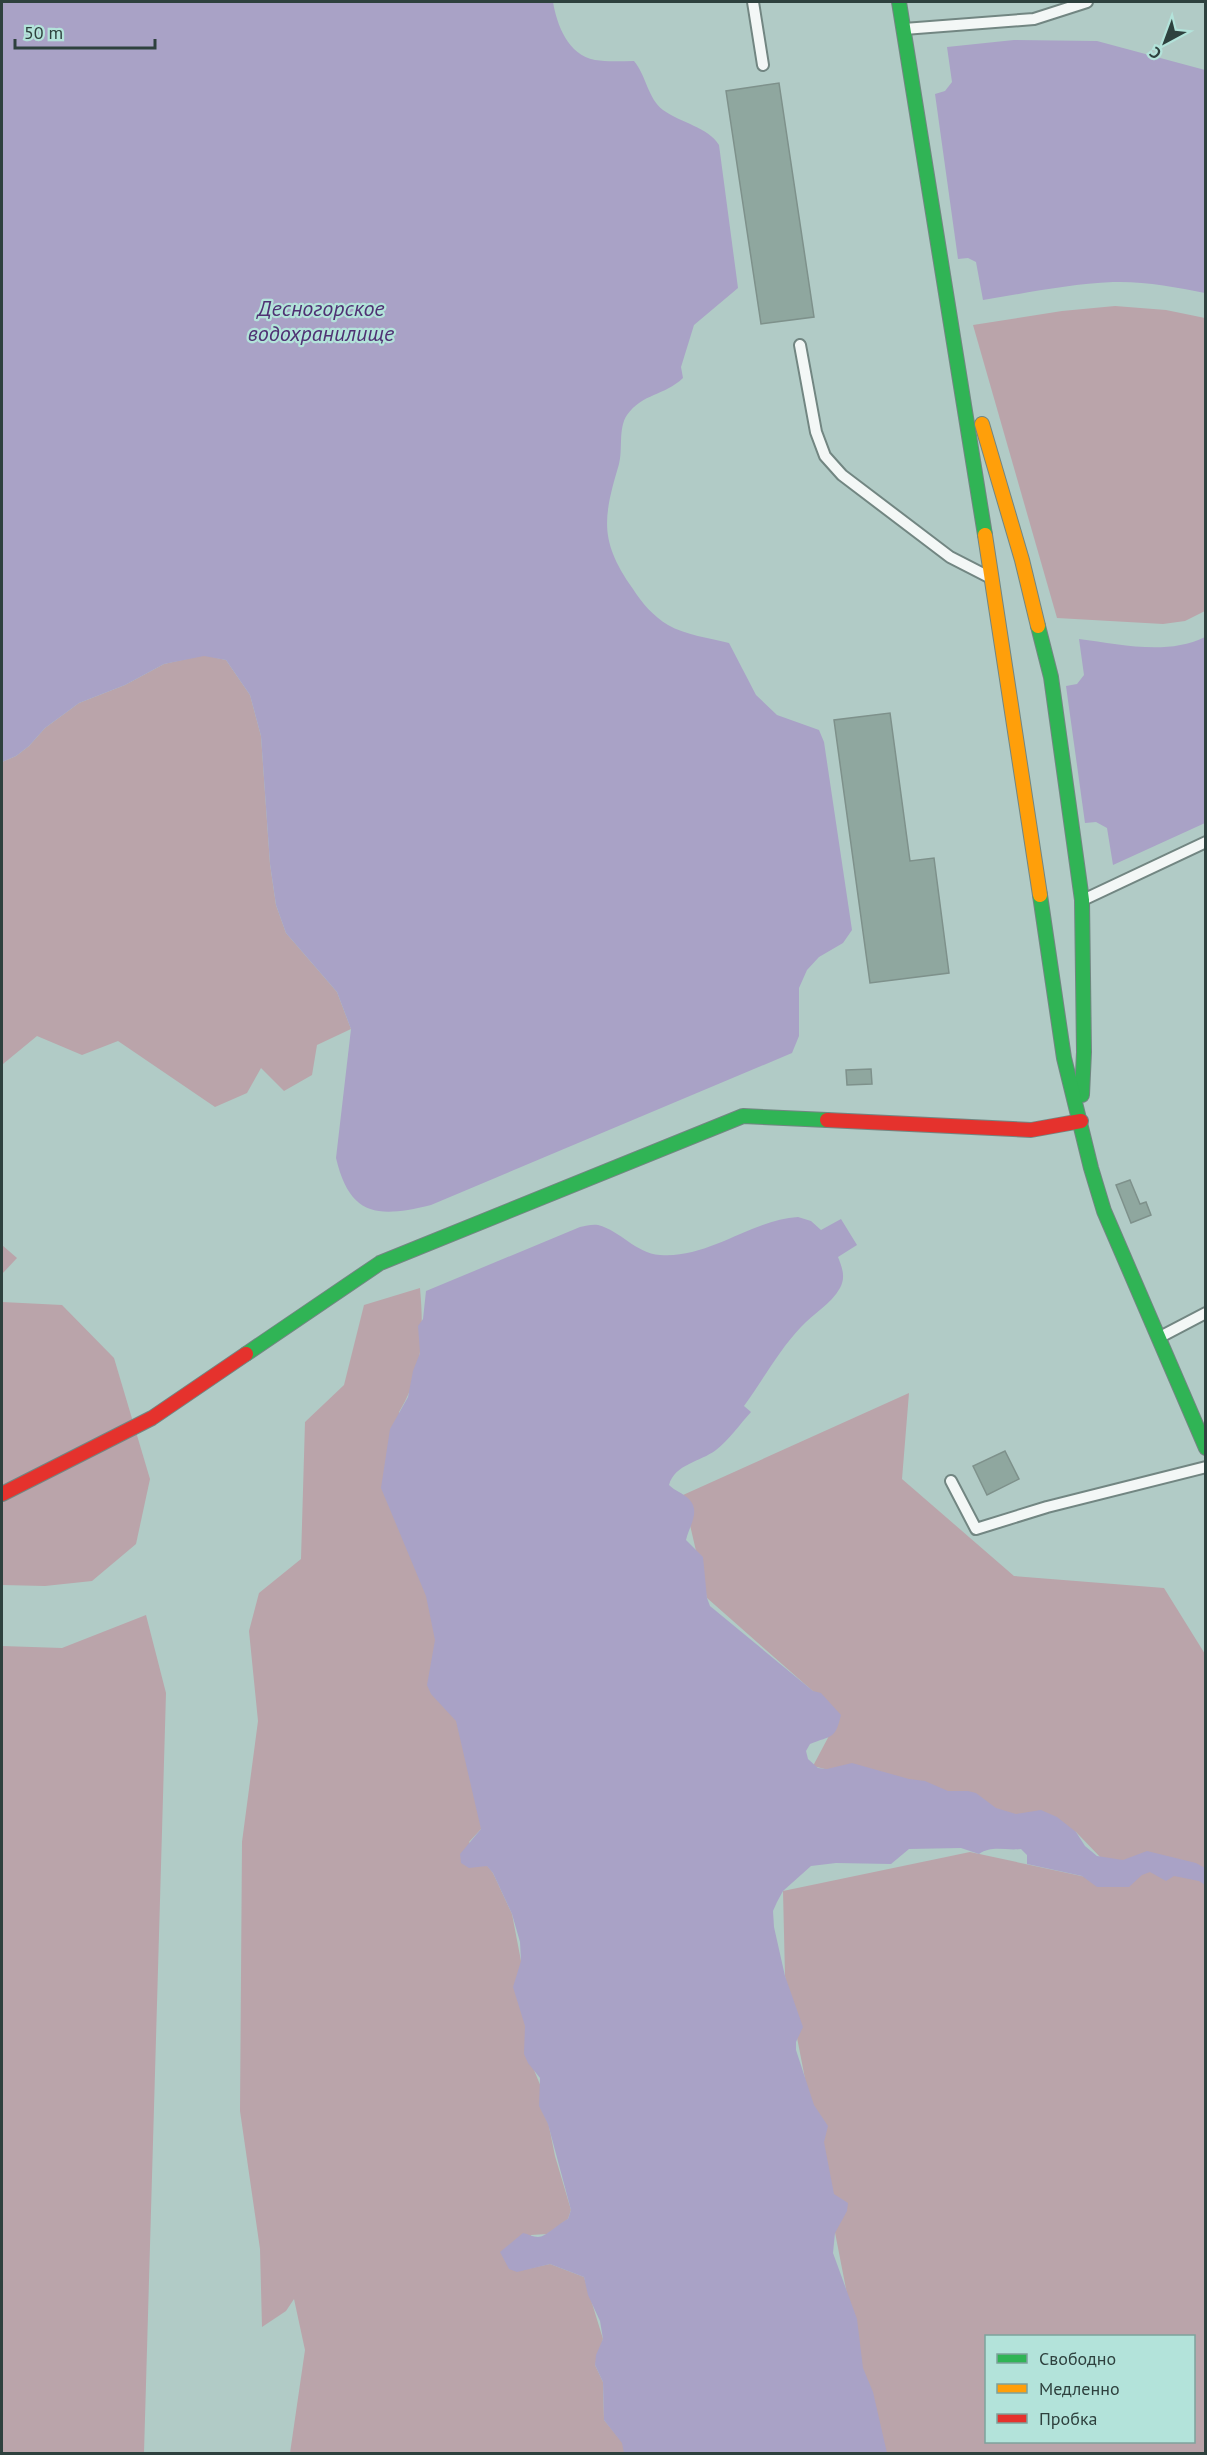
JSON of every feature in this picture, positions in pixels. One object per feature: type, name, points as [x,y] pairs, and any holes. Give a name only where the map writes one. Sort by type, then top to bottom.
[{"type":"street","points":[[899,2],[992,578],[1064,1058],[1104,1211],[1206,1448]]},
{"type":"street","points":[[945,296],[1022,560],[1051,677],[1082,900],[1084,1052],[1081,1121]]},
{"type":"street","points":[[2,1494],[152,1418],[380,1263],[742,1116],[1030,1130],[1081,1121]]},
{"type":"lane","points":[[753,2],[763,65]]},
{"type":"lane","points":[[904,29],[1034,19],[1087,2]]},
{"type":"lane","points":[[800,345],[816,432],[825,456],[842,475],[950,557],[992,578]]},
{"type":"lane","points":[[1082,900],[1206,842]]},
{"type":"lane","points":[[1157,1338],[1206,1313]]},
{"type":"lane","points":[[951,1481],[976,1529],[1047,1506],[1206,1467]]},
{"type":"shaded area","points":[[1115,306],[1166,310],[1205,318],[1205,611],[1185,621],[1163,624],[1057,618],[973,325],[1062,311]]},
{"type":"shaded area","points":[[204,655],[226,660],[250,695],[261,736],[270,864],[276,905],[286,933],[337,992],[351,1029],[317,1045],[312,1075],[284,1091],[261,1068],[247,1093],[215,1107],[118,1041],[82,1055],[37,1036],[3,1064],[2,1069],[2,762],[16,756],[29,746],[45,728],[79,703],[125,685],[164,664]]},
{"type":"shaded area","points":[[2,1245],[17,1258],[2,1274]]},
{"type":"shaded area","points":[[420,1288],[422,1321],[420,1352],[413,1383],[399,1412],[479,1728],[481,1829],[469,1842],[493,1873],[512,1914],[521,1961],[534,2070],[541,2087],[555,2156],[571,2210],[568,2219],[547,2234],[531,2235],[527,2269],[550,2264],[584,2277],[603,2339],[595,2365],[603,2382],[604,2420],[623,2443],[626,2453],[290,2453],[305,2350],[294,2299],[286,2311],[262,2327],[260,2249],[240,2111],[242,1842],[258,1721],[249,1631],[259,1593],[301,1559],[305,1422],[344,1385],[364,1305]]},
{"type":"shaded area","points":[[2,1302],[62,1305],[114,1358],[150,1479],[136,1544],[92,1581],[45,1586],[2,1585]]},
{"type":"shaded area","points":[[909,1393],[902,1479],[1014,1576],[1164,1588],[1205,1654],[1205,2453],[878,2453],[785,1976],[783,1891],[970,1852],[1128,1886],[1076,1832],[813,1766],[840,1715],[707,1598],[683,1495]]},
{"type":"shaded area","points":[[146,1615],[166,1693],[144,2453],[2,2453],[2,1646],[62,1648]]},
{"type":"water","name":"Десногорское водохранилище","points":[[2,2],[553,2],[557,20],[571,46],[586,57],[595,60],[634,61],[654,100],[663,110],[701,129],[719,145],[738,288],[694,325],[681,367],[683,378],[676,384],[640,402],[624,420],[620,458],[607,515],[607,529],[609,543],[622,572],[640,599],[653,613],[668,625],[682,631],[729,643],[756,695],[777,715],[819,730],[824,742],[852,930],[843,943],[819,957],[807,970],[799,988],[799,1036],[792,1053],[431,1205],[396,1211],[369,1208],[358,1202],[349,1192],[336,1158],[351,1029],[337,992],[286,933],[276,905],[270,864],[261,736],[250,695],[226,660],[204,656],[164,664],[125,685],[79,703],[45,728],[29,746],[16,756],[2,762]]},
{"type":"water","points":[[1014,40],[1097,41],[1205,70],[1205,293],[1148,283],[1113,282],[983,300],[976,262],[968,258],[958,259],[935,94],[945,91],[952,82],[947,47]]},
{"type":"water","points":[[1205,637],[1205,823],[1113,865],[1107,828],[1096,822],[1085,823],[1066,686],[1077,684],[1084,675],[1079,639],[1127,646],[1159,647],[1190,643]]},
{"type":"water","points":[[798,1217],[811,1221],[821,1230],[841,1219],[857,1245],[838,1257],[842,1268],[842,1284],[832,1299],[785,1345],[744,1406],[751,1412],[734,1432],[716,1450],[677,1472],[669,1485],[687,1497],[694,1509],[686,1540],[703,1557],[707,1598],[710,1606],[813,1691],[821,1693],[841,1715],[834,1733],[810,1744],[806,1751],[808,1759],[818,1768],[827,1769],[852,1763],[909,1779],[925,1781],[948,1791],[976,1793],[996,1808],[1016,1814],[1041,1810],[1057,1817],[1076,1832],[1085,1846],[1097,1856],[1123,1860],[1147,1851],[1196,1863],[1205,1868],[1205,1885],[1199,1881],[1174,1876],[1166,1881],[1150,1872],[1142,1875],[1129,1887],[1097,1887],[1082,1876],[1027,1864],[1027,1855],[1021,1849],[994,1849],[979,1854],[961,1848],[909,1849],[891,1864],[836,1863],[811,1866],[783,1891],[773,1911],[774,1927],[785,1976],[803,2027],[796,2042],[796,2050],[814,2105],[828,2126],[824,2142],[834,2194],[848,2203],[847,2211],[835,2233],[833,2253],[857,2319],[863,2368],[873,2392],[887,2453],[624,2453],[622,2443],[604,2420],[603,2382],[595,2365],[596,2355],[603,2339],[600,2321],[588,2295],[584,2277],[550,2264],[517,2272],[509,2269],[500,2252],[523,2233],[536,2237],[545,2235],[568,2219],[571,2210],[548,2124],[539,2106],[540,2078],[524,2054],[525,2026],[513,1987],[521,1961],[520,1942],[512,1914],[493,1873],[487,1866],[469,1868],[461,1863],[460,1854],[481,1829],[456,1721],[431,1694],[427,1685],[435,1640],[426,1596],[381,1488],[390,1429],[408,1397],[413,1371],[420,1353],[418,1326],[423,1319],[426,1291],[580,1227],[598,1225],[651,1253],[678,1255],[713,1246],[764,1225]]},
{"type":"building","points":[[779,83],[814,317],[761,324],[726,91]]},
{"type":"building","points":[[890,713],[910,861],[934,858],[949,973],[870,983],[834,720]]},
{"type":"building","points":[[871,1069],[872,1084],[847,1085],[846,1070]]},
{"type":"building","points":[[1130,1180],[1140,1204],[1146,1202],[1151,1215],[1131,1223],[1116,1185]]},
{"type":"building","points":[[1005,1451],[1019,1479],[987,1495],[973,1466]]},
{"type":"traffic: fast","points":[[899,2],[985,535]]},
{"type":"traffic: fast","points":[[1038,626],[1051,677],[1082,900],[1084,1052],[1082,1095]]},
{"type":"traffic: fast","points":[[1040,895],[1064,1058],[1091,1168],[1104,1211],[1206,1448]]},
{"type":"traffic: fast","points":[[246,1354],[380,1263],[743,1116],[827,1120]]},
{"type":"traffic: slow","points":[[982,424],[1022,560],[1038,626]]},
{"type":"traffic: slow","points":[[985,535],[1040,895]]},
{"type":"traffic: jam","points":[[827,1120],[1031,1130],[1081,1121]]},
{"type":"traffic: jam","points":[[2,1494],[152,1418],[246,1354]]}]
